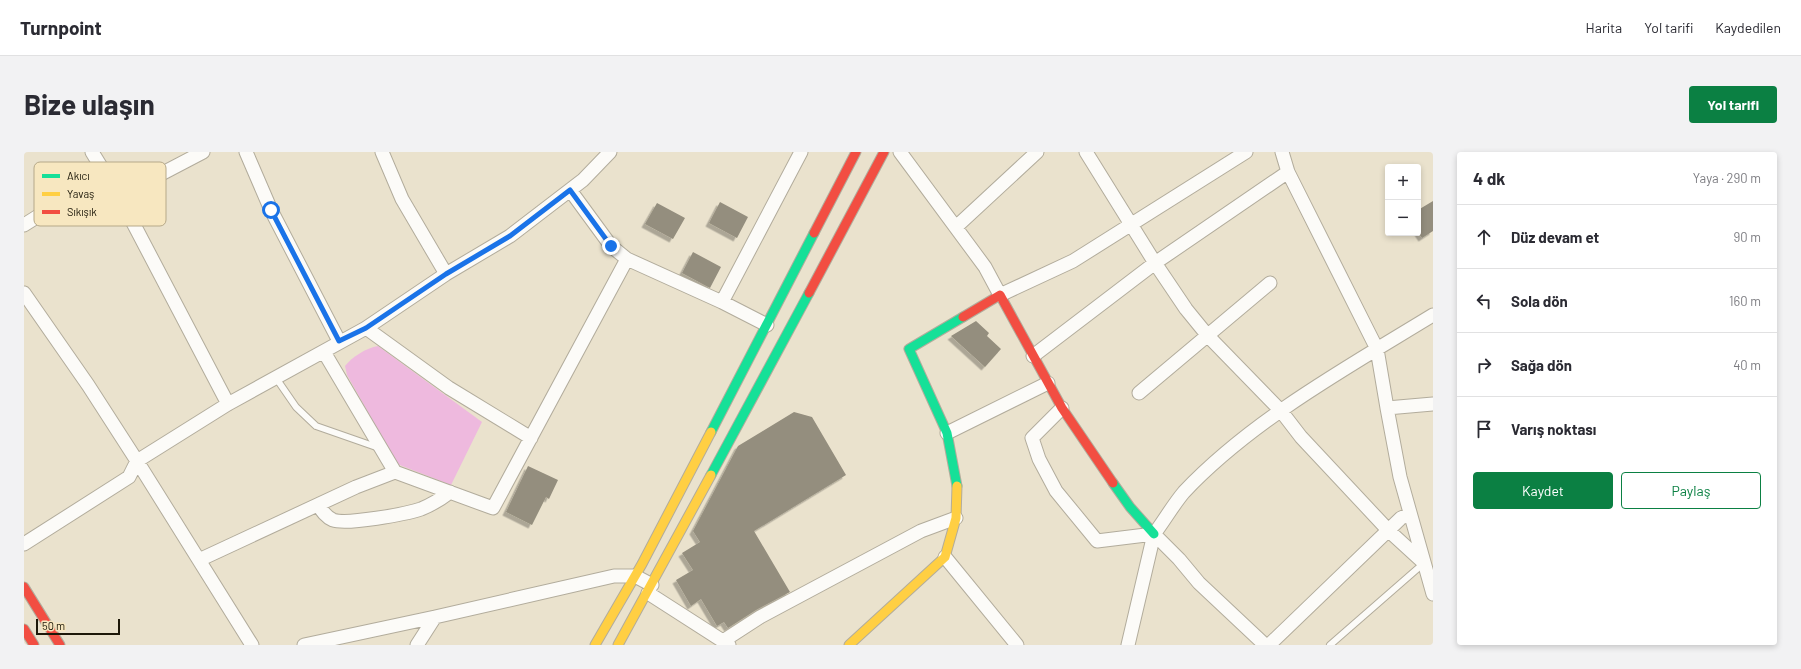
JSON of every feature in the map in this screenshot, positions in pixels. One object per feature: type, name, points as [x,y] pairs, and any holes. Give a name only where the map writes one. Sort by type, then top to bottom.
[{"type":"main road","points":[[596,645],[635,576],[856,152]]},
{"type":"main road","points":[[618,645],[650,589],[884,152]]},
{"type":"main road","points":[[849,645],[945,557],[956,518],[957,481],[947,433],[909,349],[1000,295],[1062,408],[1130,507],[1154,534]]},
{"type":"main road","points":[[24,587],[60,645]]},
{"type":"main road","points":[[24,628],[34,645]]},
{"type":"street","points":[[92,152],[98,162]]},
{"type":"street","points":[[166,171],[203,152]]},
{"type":"street","points":[[246,152],[271,210],[339,341]]},
{"type":"street","points":[[382,152],[402,199],[446,274]]},
{"type":"street","points":[[24,544],[129,477],[138,461],[228,404],[324,352],[339,341],[366,328],[446,274],[510,236],[583,180],[610,152]]},
{"type":"street","points":[[722,302],[801,152]]},
{"type":"street","points":[[900,152],[985,267],[1000,295],[1073,261],[1246,152]]},
{"type":"street","points":[[956,227],[1037,152]]},
{"type":"street","points":[[1086,152],[1155,263],[1186,309],[1208,336],[1281,411],[1301,437],[1389,531],[1424,563]]},
{"type":"street","points":[[1282,152],[1288,172],[1378,349],[1400,477],[1433,594]]},
{"type":"street","points":[[1033,356],[1155,263],[1288,172]]},
{"type":"street","points":[[570,190],[611,246],[627,259],[722,302],[767,325]]},
{"type":"street","points":[[24,225],[34,219]]},
{"type":"street","points":[[135,226],[228,404]]},
{"type":"street","points":[[324,352],[395,472],[493,508],[627,259]]},
{"type":"street","points":[[1139,393],[1270,283]]},
{"type":"street","points":[[24,293],[88,385],[138,461],[252,645]]},
{"type":"street","points":[[1128,645],[1154,534],[1183,493],[1224,454],[1281,411],[1433,315]]},
{"type":"street","points":[[366,328],[449,388],[531,438]]},
{"type":"street","points":[[947,433],[1048,383]]},
{"type":"street","points":[[1387,408],[1433,404]]},
{"type":"street","points":[[1062,408],[1032,438],[1039,459],[1056,491],[1097,541],[1154,534]]},
{"type":"street","points":[[198,560],[356,487],[395,472]]},
{"type":"street","points":[[318,505],[326,516],[334,520],[349,522],[420,509],[450,492]]},
{"type":"street","points":[[1269,645],[1401,518],[1410,514]]},
{"type":"street","points":[[304,645],[614,576],[635,576],[650,589],[726,643],[760,617],[921,531],[956,518]]},
{"type":"street","points":[[1154,534],[1179,559],[1199,583],[1264,645]]},
{"type":"street","points":[[945,557],[1017,645]]},
{"type":"street","points":[[417,645],[435,617]]},
{"type":"lane","points":[[276,378],[296,408],[316,426],[381,449]]},
{"type":"lane","points":[[1330,645],[1424,563]]},
{"type":"shaded area","points":[[378,346],[482,422],[451,485],[397,464],[347,375],[345,366],[351,359],[364,351]]},
{"type":"building","points":[[1433,201],[1433,231],[1422,238],[1421,236],[1421,208]]},
{"type":"building","points":[[720,202],[748,217],[737,238],[709,223]]},
{"type":"building","points":[[657,203],[685,218],[673,239],[645,224]]},
{"type":"building","points":[[693,252],[721,267],[710,288],[682,273]]},
{"type":"building","points":[[976,321],[989,333],[987,336],[1001,349],[985,367],[951,336]]},
{"type":"building","points":[[794,412],[812,417],[846,475],[754,531],[790,592],[756,610],[728,628],[724,622],[717,626],[701,599],[691,606],[676,580],[693,570],[682,553],[700,542],[693,531],[738,446]]},
{"type":"building","points":[[528,466],[558,480],[549,499],[546,497],[532,525],[506,512]]},
{"type":"traffic: fast","points":[[711,432],[814,233]]},
{"type":"traffic: fast","points":[[711,475],[809,293]]},
{"type":"traffic: fast","points":[[957,486],[947,433],[909,349],[963,317]]},
{"type":"traffic: fast","points":[[1113,483],[1130,507],[1154,534]]},
{"type":"traffic: slow","points":[[595,645],[642,564],[711,432]]},
{"type":"traffic: slow","points":[[618,645],[711,475]]},
{"type":"traffic: slow","points":[[849,645],[945,557],[956,518],[957,486]]},
{"type":"traffic: jam","points":[[814,233],[856,152]]},
{"type":"traffic: jam","points":[[809,293],[884,152]]},
{"type":"traffic: jam","points":[[963,317],[1000,295],[1062,408],[1113,483]]},
{"type":"traffic: jam","points":[[24,587],[60,645]]},
{"type":"traffic: jam","points":[[24,629],[34,645]]},
{"type":"route","points":[[271,210],[339,341],[366,328],[446,274],[510,236],[570,190],[611,246]]}]
